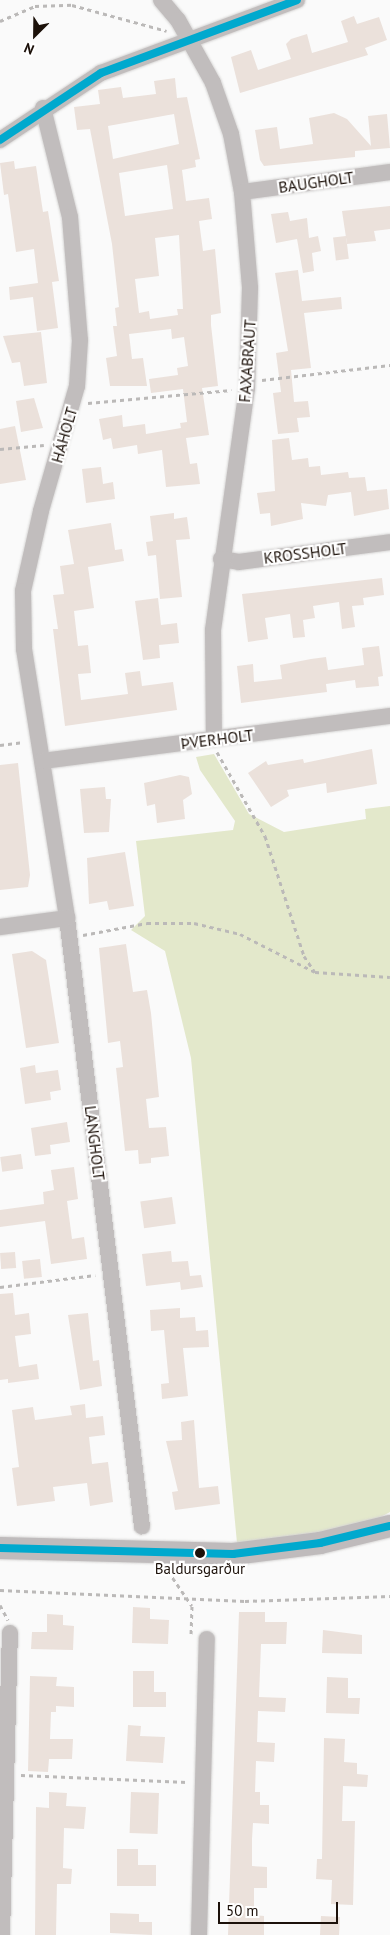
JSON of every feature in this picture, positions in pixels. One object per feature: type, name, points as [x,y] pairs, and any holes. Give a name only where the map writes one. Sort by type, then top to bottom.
[{"type":"street","name":"FAXABRAUT","points":[[161,0],[189,38],[213,83],[225,117],[242,192],[250,288],[247,385],[220,558],[213,630],[214,739]]},
{"type":"street","points":[[0,140],[43,108],[101,73],[189,38],[297,0]]},
{"type":"street","name":"HÁHOLT","points":[[43,108],[70,217],[77,273],[80,340],[73,405],[40,511],[24,592],[24,649],[43,761]]},
{"type":"street","name":"BAUGHOLT","points":[[242,192],[390,172]]},
{"type":"street","name":"KROSSHOLT","points":[[220,558],[239,562],[390,542]]},
{"type":"street","name":"ÞVERHOLT","points":[[43,761],[390,716]]},
{"type":"street","name":"LANGHOLT","points":[[43,761],[70,938],[142,1526]]},
{"type":"street","points":[[0,927],[67,918]]},
{"type":"street","points":[[0,1548],[233,1554],[320,1544],[390,1526]]},
{"type":"street","points":[[2,1935],[10,1633]]},
{"type":"street","points":[[199,1935],[207,1639]]},
{"type":"path","points":[[0,20],[35,6],[72,6],[189,38]]},
{"type":"path","points":[[73,405],[247,385],[390,365]]},
{"type":"path","points":[[0,449],[62,444]]},
{"type":"path","points":[[214,739],[219,759],[265,836],[304,956],[315,972]]},
{"type":"path","points":[[0,745],[40,740]]},
{"type":"path","points":[[70,938],[147,923],[194,923],[240,934],[315,972],[390,977]]},
{"type":"path","points":[[0,1287],[111,1273]]},
{"type":"path","points":[[151,1551],[153,1570],[170,1571],[192,1606],[191,1636],[207,1639]]},
{"type":"path","points":[[0,1590],[187,1598],[390,1596]]},
{"type":"path","points":[[6,1774],[203,1783]]},
{"type":"green space","points":[[214,754],[249,814],[284,832],[366,819],[365,809],[390,806],[390,1512],[364,1526],[237,1543],[191,1058],[165,951],[131,930],[145,916],[136,841],[233,830],[235,821],[200,770],[196,757]]},
{"type":"building","points":[[354,16],[357,24],[379,17],[387,40],[365,48],[368,55],[240,93],[231,57],[251,50],[258,70],[291,59],[286,44],[291,39],[307,34],[312,53],[348,42],[341,21]]},
{"type":"building","points":[[175,78],[177,98],[187,97],[200,159],[195,160],[196,167],[182,170],[186,201],[209,198],[212,219],[199,221],[203,251],[215,249],[221,313],[211,315],[218,386],[202,388],[209,435],[186,438],[190,464],[197,463],[200,484],[166,487],[162,450],[138,454],[137,445],[113,449],[111,438],[103,440],[99,419],[122,415],[123,427],[145,424],[146,434],[181,428],[180,423],[187,422],[183,389],[151,393],[149,379],[178,375],[177,368],[188,366],[184,337],[172,339],[171,329],[129,334],[132,359],[143,358],[147,386],[110,386],[106,358],[117,356],[113,326],[117,326],[115,308],[119,307],[112,244],[90,129],[77,130],[74,107],[100,104],[98,90],[121,87],[123,98],[156,94],[154,81]],"holes":[[[174,114],[179,144],[113,159],[108,126]],[[167,165],[173,209],[125,216],[119,173]],[[179,235],[183,309],[177,309],[178,315],[150,319],[149,311],[139,313],[135,279],[159,276],[155,238]]]},
{"type":"building","points":[[334,113],[347,119],[371,146],[368,116],[387,114],[390,148],[355,151],[355,157],[264,166],[260,160],[255,130],[277,127],[280,149],[313,144],[309,118]]},
{"type":"building","points":[[14,161],[15,169],[36,166],[43,212],[48,211],[59,281],[52,282],[58,328],[37,331],[33,297],[10,300],[9,287],[38,283],[34,249],[16,252],[8,194],[4,195],[0,163]]},
{"type":"building","points":[[390,206],[390,229],[374,231],[376,241],[347,244],[342,211]]},
{"type":"building","points":[[288,212],[290,221],[307,218],[309,238],[318,236],[321,251],[312,253],[314,271],[303,273],[297,239],[276,243],[271,214]]},
{"type":"building","points":[[346,236],[349,259],[336,260],[333,238]]},
{"type":"building","points":[[298,270],[302,301],[341,297],[342,309],[304,313],[311,368],[291,370],[294,402],[308,401],[310,417],[297,418],[299,432],[278,434],[273,393],[281,392],[276,353],[288,351],[275,273]]},
{"type":"building","points":[[41,332],[47,383],[24,386],[20,362],[12,363],[3,336]]},
{"type":"building","points":[[34,398],[43,428],[21,432],[16,401]]},
{"type":"building","points":[[15,426],[26,480],[0,484],[0,429]]},
{"type":"building","points":[[289,438],[292,460],[308,458],[309,467],[320,466],[321,475],[348,472],[349,478],[365,477],[367,491],[387,489],[389,509],[354,516],[351,492],[328,495],[326,506],[301,503],[303,519],[271,526],[270,513],[260,514],[257,493],[275,491],[272,440]]},
{"type":"building","points":[[101,467],[103,484],[113,482],[115,499],[86,503],[82,469]]},
{"type":"building","points":[[174,513],[174,519],[187,517],[190,539],[176,540],[182,597],[160,599],[156,555],[148,556],[146,542],[153,541],[150,516]]},
{"type":"building","points":[[111,523],[115,550],[122,549],[124,561],[88,567],[94,608],[74,611],[78,646],[88,645],[91,673],[78,674],[81,700],[128,694],[125,673],[140,671],[142,686],[173,682],[177,710],[65,726],[53,629],[58,629],[53,595],[64,594],[60,566],[74,564],[68,530]]},
{"type":"building","points":[[382,578],[384,595],[363,598],[364,605],[352,606],[355,627],[342,629],[339,602],[313,606],[315,618],[303,620],[305,637],[293,638],[290,614],[265,618],[268,639],[248,642],[242,594]]},
{"type":"building","points":[[158,598],[161,625],[177,623],[179,643],[159,645],[160,658],[143,660],[135,601]]},
{"type":"building","points":[[379,646],[383,676],[378,677],[379,686],[356,688],[355,680],[326,684],[327,692],[241,703],[237,666],[253,664],[254,682],[282,679],[280,665],[326,657],[328,670],[364,665],[362,648]]},
{"type":"building","points":[[372,749],[377,784],[327,793],[326,783],[287,790],[289,796],[271,807],[248,773],[266,761],[268,765],[303,759],[304,763]]},
{"type":"building","points":[[18,763],[30,875],[28,887],[0,890],[0,765]]},
{"type":"building","points":[[180,775],[189,777],[192,794],[183,800],[185,819],[157,823],[155,804],[147,806],[144,783]]},
{"type":"building","points":[[105,787],[106,799],[111,799],[109,832],[84,833],[80,789]]},
{"type":"building","points":[[125,852],[134,906],[109,910],[107,901],[89,904],[87,858]]},
{"type":"building","points":[[126,944],[133,992],[147,990],[151,1013],[159,1097],[146,1099],[149,1128],[166,1127],[169,1156],[151,1158],[151,1163],[139,1164],[138,1150],[125,1151],[116,1068],[123,1067],[120,1041],[108,1043],[99,948]]},
{"type":"building","points":[[32,951],[46,960],[59,1043],[26,1048],[12,954]]},
{"type":"building","points":[[35,1065],[36,1073],[58,1070],[61,1090],[50,1092],[51,1100],[25,1104],[20,1068]]},
{"type":"building","points":[[67,1122],[70,1142],[50,1145],[51,1154],[35,1156],[31,1128]]},
{"type":"building","points":[[21,1154],[23,1169],[2,1172],[0,1157]]},
{"type":"building","points":[[74,1167],[78,1199],[67,1201],[72,1239],[84,1237],[87,1259],[51,1264],[45,1221],[0,1227],[0,1210],[44,1204],[43,1192],[54,1190],[51,1170]]},
{"type":"building","points":[[172,1197],[176,1224],[144,1228],[140,1201]]},
{"type":"building","points":[[171,1251],[172,1262],[188,1261],[190,1276],[201,1275],[203,1287],[181,1290],[180,1282],[146,1286],[142,1254]]},
{"type":"building","points":[[15,1252],[16,1268],[1,1269],[0,1253]]},
{"type":"building","points":[[40,1259],[42,1277],[24,1279],[22,1261]]},
{"type":"building","points":[[13,1293],[15,1315],[29,1313],[31,1334],[15,1336],[19,1367],[37,1364],[39,1379],[8,1383],[8,1379],[0,1380],[0,1294]]},
{"type":"building","points":[[180,1308],[180,1318],[195,1317],[196,1331],[208,1330],[209,1347],[183,1348],[188,1396],[162,1399],[161,1384],[169,1383],[164,1330],[151,1331],[150,1310]]},
{"type":"building","points":[[88,1313],[93,1361],[99,1360],[102,1386],[80,1390],[68,1315]]},
{"type":"building","points":[[85,1404],[86,1418],[103,1416],[105,1435],[89,1437],[92,1464],[108,1462],[113,1502],[90,1506],[87,1483],[53,1487],[55,1501],[17,1506],[12,1468],[19,1467],[12,1410],[33,1407],[35,1420],[72,1415],[70,1406]]},
{"type":"building","points":[[194,1420],[199,1488],[218,1486],[220,1504],[175,1510],[172,1492],[178,1491],[166,1441],[182,1440],[181,1422]]},
{"type":"building","points":[[133,1607],[150,1608],[150,1619],[169,1620],[168,1644],[132,1643]]},
{"type":"building","points":[[239,1612],[265,1612],[265,1622],[287,1622],[286,1644],[261,1644],[259,1697],[286,1698],[285,1712],[258,1711],[257,1742],[275,1743],[274,1762],[256,1761],[255,1792],[260,1792],[260,1805],[269,1805],[269,1824],[253,1823],[252,1839],[252,1866],[267,1867],[267,1888],[254,1888],[254,1915],[264,1916],[264,1935],[228,1935]]},
{"type":"building","points":[[47,1614],[63,1615],[63,1625],[74,1626],[73,1650],[31,1649],[32,1632],[47,1632]]},
{"type":"building","points":[[323,1630],[362,1635],[362,1654],[322,1653]]},
{"type":"building","points":[[133,1671],[154,1671],[154,1692],[166,1692],[166,1707],[133,1707]]},
{"type":"building","points":[[30,1676],[57,1677],[56,1686],[74,1687],[74,1707],[56,1706],[56,1712],[51,1712],[50,1739],[73,1739],[72,1759],[49,1759],[48,1772],[28,1771]]},
{"type":"building","points":[[327,1677],[348,1678],[348,1698],[360,1698],[359,1714],[326,1713]]},
{"type":"building","points":[[128,1725],[141,1726],[140,1736],[165,1737],[163,1763],[126,1761]]},
{"type":"building","points":[[324,1738],[345,1739],[344,1762],[357,1763],[357,1774],[368,1775],[367,1787],[343,1786],[342,1821],[355,1821],[353,1905],[331,1904],[332,1880],[316,1879],[317,1859],[322,1859]]},
{"type":"building","points":[[49,1792],[67,1793],[66,1806],[86,1807],[84,1829],[64,1828],[63,1868],[72,1869],[71,1884],[57,1884],[56,1935],[35,1935],[36,1807],[49,1808]]},
{"type":"building","points":[[131,1792],[159,1793],[158,1834],[130,1833]]},
{"type":"building","points":[[117,1849],[138,1849],[138,1865],[156,1865],[156,1886],[117,1886]]},
{"type":"building","points":[[110,1913],[139,1914],[139,1922],[152,1922],[152,1935],[110,1933]]},
{"type":"building","points":[[321,1916],[340,1917],[339,1935],[320,1935]]},
{"type":"transit line","points":[[0,140],[101,73],[297,0]]},
{"type":"transit line","points":[[0,1548],[233,1554],[320,1543],[390,1526]]},
{"type":"place","name":"Baldursgarður","points":[[200,1553]]}]
